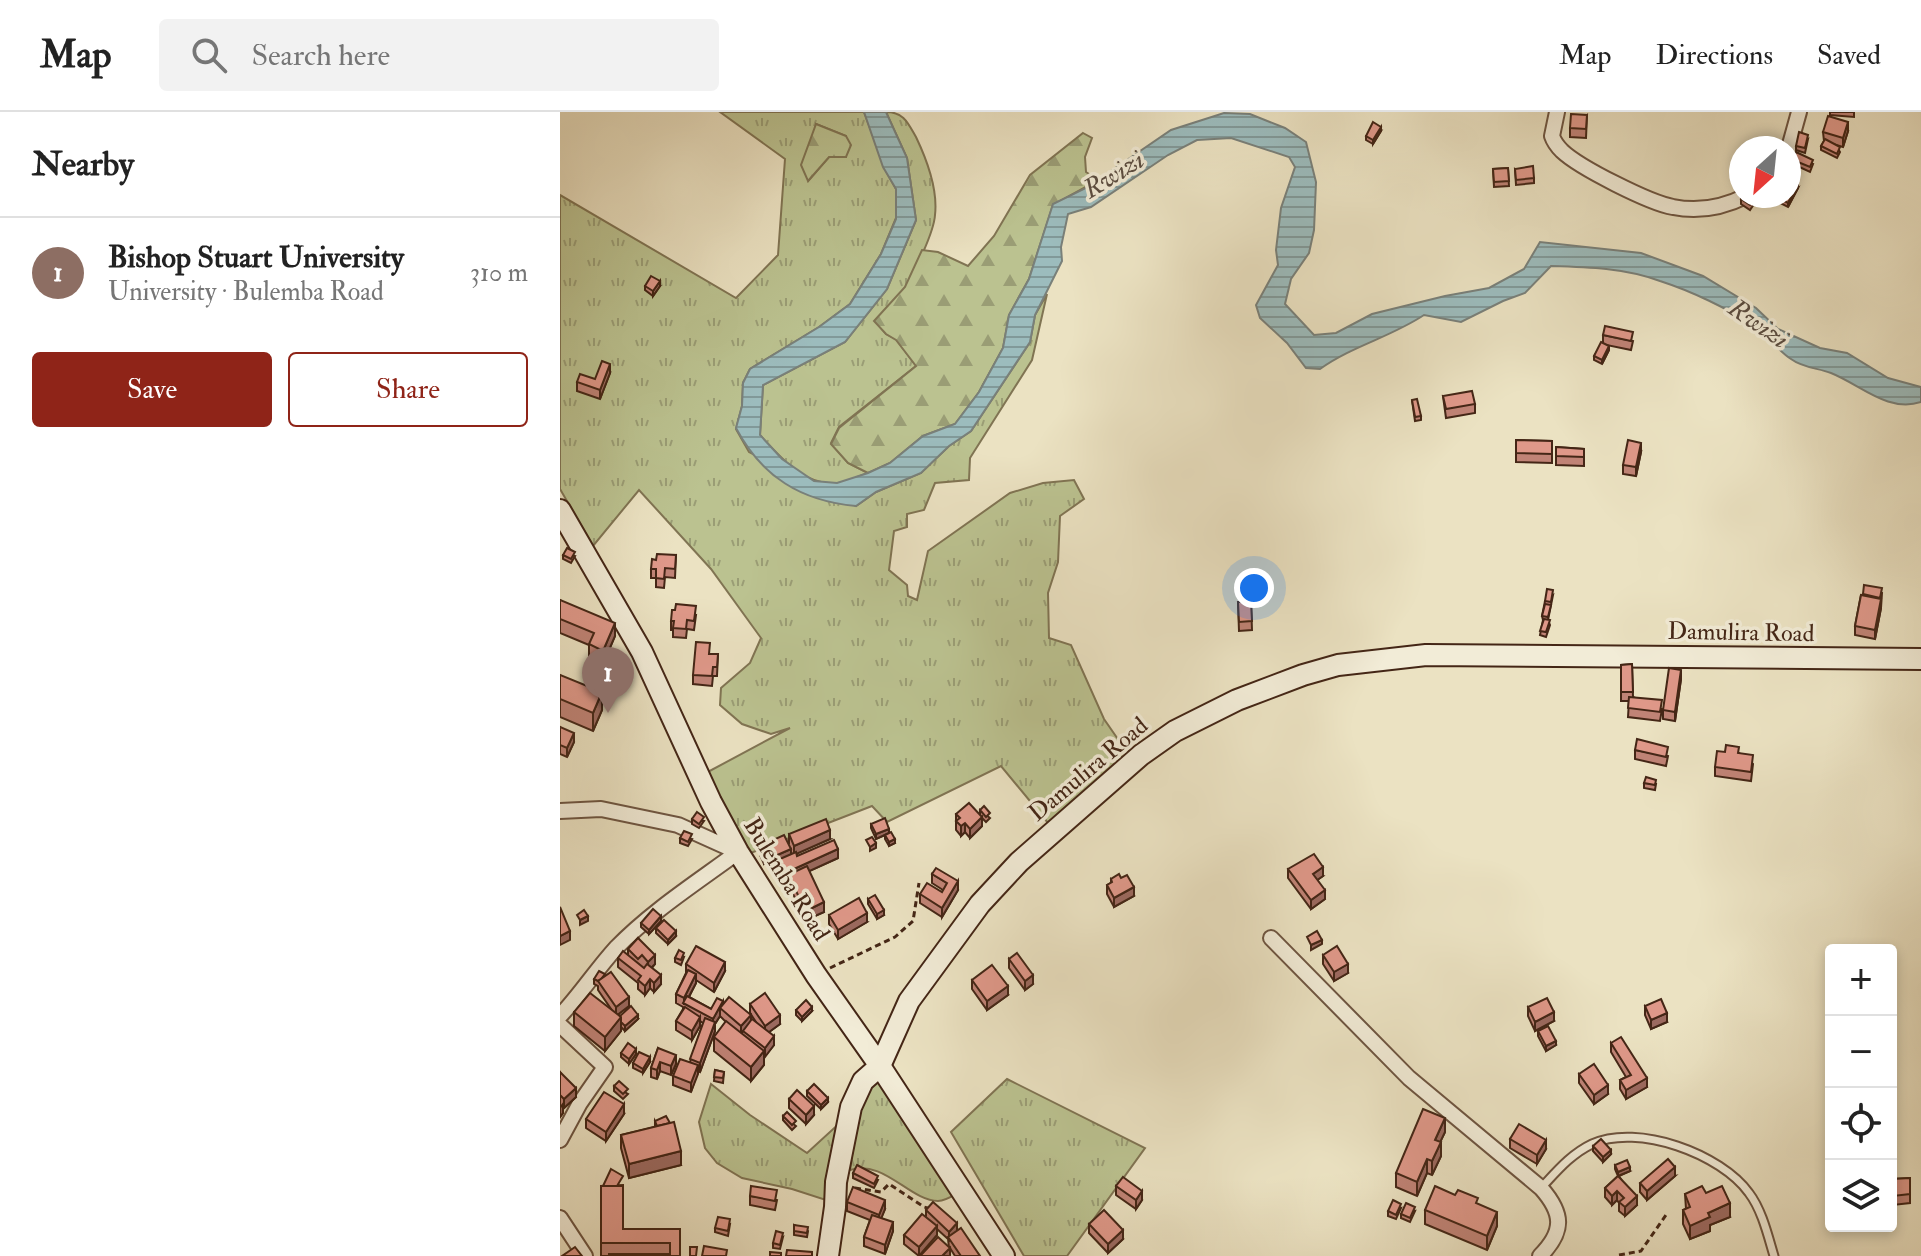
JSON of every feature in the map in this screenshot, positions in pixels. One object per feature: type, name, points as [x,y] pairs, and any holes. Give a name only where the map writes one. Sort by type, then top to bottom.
[{"type":"street","points":[[1557,112],[1552,136],[1561,151],[1656,203],[1681,208],[1707,208],[1729,201]]},
{"type":"street","points":[[1792,136],[1799,112]]},
{"type":"street","name":"Bulemba Road","points":[[560,510],[642,652],[711,802],[738,852],[816,975],[880,1066],[1004,1256]]},
{"type":"street","name":"Damulira Road","points":[[828,1256],[836,1182],[851,1107],[863,1081],[880,1066],[909,1001],[980,904],[1019,862],[1163,739],[1266,688],[1338,665],[1426,655],[1921,659]]},
{"type":"street","points":[[560,811],[601,809],[678,825],[738,852],[653,913],[615,949],[560,1016]]},
{"type":"street","points":[[1271,938],[1409,1078],[1541,1188],[1558,1212],[1553,1241],[1540,1256]]},
{"type":"street","points":[[560,1025],[605,1067],[560,1140]]},
{"type":"street","points":[[560,1218],[585,1256]]},
{"type":"lane","points":[[1541,1188],[1571,1156],[1595,1143],[1620,1138],[1669,1144],[1701,1156],[1732,1176],[1750,1193],[1765,1225],[1774,1256]]},
{"type":"path","points":[[816,975],[895,937],[913,921],[919,883]]},
{"type":"path","points":[[836,1182],[881,1192],[889,1184],[924,1207],[934,1209]]},
{"type":"path","points":[[1618,1256],[1641,1254],[1668,1212]]},
{"type":"green space","points":[[720,112],[864,112],[896,189],[896,218],[881,254],[850,304],[750,369],[743,383],[742,406],[736,429],[749,452],[856,506],[876,492],[921,473],[949,446],[971,431],[1030,342],[1035,315],[1047,294],[1032,360],[970,458],[969,480],[935,483],[924,510],[907,514],[907,527],[894,531],[889,570],[907,585],[908,596],[917,600],[928,551],[1010,493],[1043,483],[1074,480],[1084,499],[1060,516],[1058,562],[1048,593],[1049,638],[1071,645],[1104,719],[1131,758],[1053,829],[1001,766],[887,822],[872,806],[748,854],[704,774],[790,728],[771,734],[742,724],[720,705],[721,688],[750,663],[761,638],[711,569],[639,490],[593,546],[560,489],[560,195],[736,298],[778,255],[785,159]],"holes":[[[816,124],[846,136],[846,157],[829,157],[809,180]]]},
{"type":"green space","points":[[886,112],[901,116],[910,127],[928,165],[935,195],[934,222],[918,263],[904,289],[875,321],[886,334],[896,339],[916,366],[839,427],[831,443],[848,463],[868,473],[841,482],[826,483],[794,469],[760,435],[763,385],[845,342],[887,289],[916,220],[907,158]]},
{"type":"green space","points":[[816,124],[846,136],[851,145],[846,157],[829,157],[808,181],[801,165]]},
{"type":"green space","points":[[1083,133],[1092,138],[1085,157],[1086,172],[1098,180],[1053,205],[1029,279],[1009,315],[1003,348],[979,392],[955,424],[923,436],[890,463],[868,473],[848,463],[831,444],[839,428],[916,366],[896,340],[874,321],[905,287],[922,250],[938,252],[968,266],[994,236],[1030,175]]},
{"type":"green space","points":[[881,1072],[961,1191],[950,1198],[941,1201],[928,1199],[874,1170],[850,1170],[862,1106]]},
{"type":"green space","points":[[1007,1079],[1145,1148],[1067,1256],[1024,1256],[951,1132]]},
{"type":"green space","points":[[711,1084],[750,1115],[807,1153],[843,1120],[832,1202],[742,1178],[717,1163],[705,1148],[699,1122]]},
{"type":"water","name":"Rwizi","points":[[864,112],[886,112],[907,158],[916,220],[887,289],[845,342],[763,385],[760,435],[782,459],[814,481],[837,483],[868,473],[890,463],[923,436],[955,424],[979,392],[1003,348],[1009,315],[1029,279],[1053,204],[1086,188],[1171,130],[1224,113],[1250,114],[1285,128],[1306,142],[1316,182],[1314,230],[1309,253],[1291,279],[1285,304],[1314,335],[1336,333],[1372,314],[1489,288],[1524,269],[1540,242],[1641,253],[1703,276],[1756,308],[1778,329],[1820,348],[1847,353],[1888,378],[1921,387],[1921,402],[1897,404],[1886,401],[1831,373],[1800,364],[1754,326],[1721,306],[1684,290],[1633,273],[1579,267],[1551,266],[1525,293],[1461,322],[1424,315],[1320,369],[1306,368],[1287,343],[1260,318],[1256,305],[1278,265],[1276,250],[1281,208],[1295,167],[1289,157],[1231,138],[1197,140],[1168,155],[1091,207],[1068,214],[1061,247],[1062,261],[1035,315],[1030,342],[971,431],[949,446],[921,473],[876,492],[856,506],[818,499],[785,484],[771,473],[746,445],[736,428],[742,406],[743,383],[750,369],[850,304],[881,254],[896,219],[896,189],[883,167]]},
{"type":"building","points":[[1571,114],[1587,115],[1586,129],[1570,128]]},
{"type":"building","points":[[1828,116],[1848,122],[1843,138],[1823,132]]},
{"type":"building","points":[[1373,122],[1381,127],[1373,140],[1366,136]]},
{"type":"building","points":[[1799,132],[1808,135],[1805,148],[1801,147],[1801,136],[1798,136]]},
{"type":"building","points":[[1825,139],[1840,147],[1837,154],[1821,146]]},
{"type":"building","points":[[1801,154],[1813,160],[1810,167],[1801,163]]},
{"type":"building","points":[[1533,166],[1534,178],[1516,180],[1515,169]]},
{"type":"building","points":[[1508,168],[1509,181],[1494,182],[1493,169]]},
{"type":"building","points":[[651,276],[660,281],[653,291],[645,286]]},
{"type":"building","points":[[1605,326],[1633,332],[1631,341],[1603,335]]},
{"type":"building","points":[[1601,342],[1609,346],[1602,360],[1594,356]]},
{"type":"building","points":[[602,361],[610,364],[600,390],[577,382],[580,374],[595,379]]},
{"type":"building","points":[[1472,391],[1475,404],[1446,409],[1443,396]]},
{"type":"building","points":[[1417,399],[1421,416],[1415,417],[1412,400]]},
{"type":"building","points":[[1516,440],[1552,441],[1552,454],[1516,453]]},
{"type":"building","points":[[1628,440],[1641,443],[1636,467],[1623,465]]},
{"type":"building","points":[[1556,447],[1584,449],[1584,457],[1556,456]]},
{"type":"building","points":[[567,548],[575,552],[571,559],[563,555]]},
{"type":"building","points":[[657,554],[676,555],[675,569],[665,568],[664,579],[656,578],[656,569],[651,569],[652,559],[656,560]]},
{"type":"building","points":[[1864,585],[1882,588],[1880,598],[1863,594]]},
{"type":"building","points":[[1547,589],[1553,590],[1551,602],[1545,601]]},
{"type":"building","points":[[1861,595],[1881,599],[1875,630],[1855,626]]},
{"type":"building","points":[[560,600],[615,623],[603,651],[589,644],[594,633],[560,619]]},
{"type":"building","points":[[1238,602],[1251,602],[1252,621],[1239,622]]},
{"type":"building","points":[[676,604],[696,606],[694,621],[687,620],[686,629],[673,628],[672,610],[675,610]]},
{"type":"building","points":[[1545,604],[1551,605],[1548,617],[1542,616]]},
{"type":"building","points":[[1544,619],[1550,620],[1546,632],[1540,631]]},
{"type":"building","points":[[696,642],[710,643],[709,654],[718,654],[717,667],[713,667],[712,676],[693,675]]},
{"type":"building","points":[[1632,664],[1633,692],[1621,692],[1621,665]]},
{"type":"building","points":[[1669,668],[1681,670],[1675,712],[1663,710]]},
{"type":"building","points":[[560,675],[602,692],[593,713],[560,699]]},
{"type":"building","points":[[1629,697],[1662,700],[1660,712],[1628,708]]},
{"type":"building","points":[[560,727],[574,733],[567,748],[560,745]]},
{"type":"building","points":[[1637,739],[1668,747],[1666,757],[1635,750]]},
{"type":"building","points":[[1726,745],[1739,747],[1738,753],[1753,755],[1751,772],[1715,767],[1717,751],[1725,752]]},
{"type":"building","points":[[1646,777],[1656,780],[1655,785],[1644,783]]},
{"type":"building","points":[[969,803],[982,817],[970,829],[965,823],[961,826],[956,821],[960,818],[956,814]]},
{"type":"building","points":[[984,806],[990,813],[986,817],[980,810]]},
{"type":"building","points":[[697,812],[704,817],[699,824],[692,819]]},
{"type":"building","points":[[885,818],[889,829],[876,834],[871,824]]},
{"type":"building","points":[[826,819],[830,830],[794,846],[789,834]]},
{"type":"building","points":[[684,831],[692,834],[688,842],[680,838]]},
{"type":"building","points":[[891,832],[895,839],[889,842],[885,835]]},
{"type":"building","points":[[784,835],[791,849],[775,856],[773,851],[764,855],[760,846]]},
{"type":"building","points":[[872,837],[876,843],[870,847],[866,840]]},
{"type":"building","points":[[834,840],[838,849],[783,874],[780,866],[776,868],[773,862],[796,852],[797,856]]},
{"type":"building","points":[[1314,854],[1323,867],[1313,874],[1325,890],[1311,900],[1288,869]]},
{"type":"building","points":[[807,866],[824,902],[806,911],[788,875]]},
{"type":"building","points":[[936,868],[958,881],[942,908],[920,894],[927,883],[942,892],[947,883],[932,874]]},
{"type":"building","points":[[1119,874],[1121,878],[1127,875],[1134,887],[1114,898],[1107,885]]},
{"type":"building","points":[[875,895],[884,910],[877,914],[868,899]]},
{"type":"building","points":[[859,898],[867,913],[838,930],[829,915]]},
{"type":"building","points":[[560,907],[570,931],[560,936]]},
{"type":"building","points":[[653,909],[661,916],[649,930],[641,923]]},
{"type":"building","points":[[584,910],[588,916],[580,920],[577,915]]},
{"type":"building","points":[[664,920],[676,931],[668,940],[656,928]]},
{"type":"building","points":[[1317,931],[1322,940],[1311,945],[1307,937]]},
{"type":"building","points":[[638,938],[655,955],[648,962],[642,955],[638,959],[628,949]]},
{"type":"building","points":[[696,946],[725,962],[714,983],[686,964]]},
{"type":"building","points":[[1337,946],[1348,964],[1334,972],[1323,955]]},
{"type":"building","points":[[679,950],[684,953],[681,960],[675,958]]},
{"type":"building","points":[[623,951],[644,968],[647,964],[661,975],[654,983],[650,979],[645,986],[638,980],[641,976],[618,958]]},
{"type":"building","points":[[1017,953],[1033,975],[1025,981],[1009,959]]},
{"type":"building","points":[[992,965],[1008,986],[987,1001],[972,980]]},
{"type":"building","points":[[688,970],[696,974],[684,998],[676,994]]},
{"type":"building","points":[[599,971],[605,974],[598,981],[594,979]]},
{"type":"building","points":[[611,972],[629,997],[616,1007],[598,981]]},
{"type":"building","points":[[590,993],[621,1017],[605,1037],[574,1012]]},
{"type":"building","points":[[765,993],[780,1015],[765,1026],[750,1004]]},
{"type":"building","points":[[687,996],[711,1009],[717,998],[723,1001],[713,1019],[683,1003]]},
{"type":"building","points":[[729,997],[751,1015],[741,1026],[720,1008]]},
{"type":"building","points":[[1547,998],[1554,1012],[1535,1022],[1528,1007]]},
{"type":"building","points":[[1661,999],[1667,1013],[1651,1020],[1645,1006]]},
{"type":"building","points":[[806,1000],[812,1007],[802,1017],[796,1010]]},
{"type":"building","points":[[631,1006],[638,1015],[625,1026],[620,1016]]},
{"type":"building","points":[[685,1007],[700,1017],[692,1031],[676,1021]]},
{"type":"building","points":[[705,1018],[715,1022],[700,1063],[690,1059]]},
{"type":"building","points":[[752,1019],[774,1036],[765,1048],[743,1031]]},
{"type":"building","points":[[726,1021],[764,1051],[751,1067],[714,1037]]},
{"type":"building","points":[[1548,1026],[1556,1041],[1546,1046],[1538,1031]]},
{"type":"building","points":[[1621,1037],[1647,1078],[1626,1090],[1620,1080],[1631,1075],[1611,1043]]},
{"type":"building","points":[[628,1043],[636,1049],[629,1059],[621,1053]]},
{"type":"building","points":[[658,1048],[676,1055],[671,1066],[660,1062],[657,1070],[651,1068]]},
{"type":"building","points":[[639,1052],[650,1057],[643,1069],[633,1063]]},
{"type":"building","points":[[680,1059],[698,1065],[691,1083],[673,1076]]},
{"type":"building","points":[[1594,1064],[1608,1085],[1594,1095],[1579,1074]]},
{"type":"building","points":[[715,1070],[724,1072],[723,1078],[714,1077]]},
{"type":"building","points":[[560,1072],[576,1088],[564,1099],[560,1095]]},
{"type":"building","points":[[619,1081],[628,1089],[623,1094],[614,1086]]},
{"type":"building","points":[[814,1084],[828,1098],[821,1105],[807,1091]]},
{"type":"building","points":[[797,1090],[814,1106],[806,1115],[789,1099]]},
{"type":"building","points":[[604,1092],[624,1104],[606,1132],[586,1119]]},
{"type":"building","points":[[1423,1109],[1445,1118],[1435,1140],[1441,1142],[1432,1161],[1427,1159],[1417,1182],[1396,1173]]},
{"type":"building","points":[[787,1112],[796,1121],[792,1125],[783,1116]]},
{"type":"building","points":[[666,1116],[670,1123],[657,1126],[655,1121]]},
{"type":"building","points":[[674,1122],[681,1151],[629,1164],[621,1135]]},
{"type":"building","points":[[1519,1124],[1546,1140],[1537,1155],[1510,1139]]},
{"type":"building","points":[[1601,1139],[1611,1150],[1603,1157],[1593,1146]]},
{"type":"building","points":[[1668,1159],[1675,1167],[1647,1191],[1640,1183]]},
{"type":"building","points":[[1627,1160],[1630,1167],[1618,1172],[1615,1165]]},
{"type":"building","points":[[857,1165],[878,1176],[874,1184],[853,1173]]},
{"type":"building","points":[[611,1169],[623,1176],[617,1186],[603,1186]]},
{"type":"building","points":[[1618,1176],[1637,1196],[1625,1207],[1619,1202],[1624,1198],[1617,1191],[1612,1196],[1605,1188]]},
{"type":"building","points":[[1123,1177],[1142,1191],[1136,1200],[1116,1186]]},
{"type":"building","points":[[1910,1178],[1910,1194],[1897,1196],[1897,1179]]},
{"type":"building","points":[[601,1186],[623,1186],[623,1229],[680,1229],[680,1256],[609,1256],[670,1254],[670,1243],[601,1243]]},
{"type":"building","points":[[751,1186],[777,1190],[775,1201],[750,1196]]},
{"type":"building","points":[[1435,1186],[1455,1195],[1458,1190],[1478,1198],[1476,1203],[1497,1212],[1487,1236],[1425,1210]]},
{"type":"building","points":[[1702,1186],[1706,1193],[1722,1186],[1730,1203],[1690,1226],[1683,1210],[1690,1207],[1685,1194]]},
{"type":"building","points":[[853,1187],[885,1200],[879,1215],[847,1202]]},
{"type":"building","points":[[1393,1200],[1401,1204],[1396,1215],[1388,1211]]},
{"type":"building","points":[[933,1202],[957,1223],[949,1232],[926,1210]]},
{"type":"building","points":[[1406,1203],[1415,1207],[1410,1218],[1401,1214]]},
{"type":"building","points":[[1104,1210],[1123,1230],[1108,1244],[1089,1224]]},
{"type":"building","points":[[922,1214],[937,1226],[919,1247],[904,1235]]},
{"type":"building","points":[[872,1215],[893,1222],[885,1245],[864,1237]]},
{"type":"building","points":[[718,1217],[730,1219],[728,1231],[715,1228]]},
{"type":"building","points":[[794,1225],[808,1227],[807,1233],[794,1231]]},
{"type":"building","points":[[961,1228],[980,1256],[961,1256],[948,1237]]},
{"type":"building","points":[[776,1231],[783,1233],[780,1245],[773,1243]]},
{"type":"building","points":[[938,1237],[950,1248],[942,1256],[922,1256],[921,1255]]},
{"type":"building","points":[[704,1246],[727,1250],[726,1256],[702,1256]]},
{"type":"building","points":[[575,1247],[582,1256],[562,1256]]},
{"type":"building","points":[[690,1247],[697,1247],[696,1256],[690,1256]]},
{"type":"building","points":[[787,1250],[812,1252],[812,1256],[786,1256]]},
{"type":"place","name":"Bishop Stuart University","points":[[608,713]]}]
